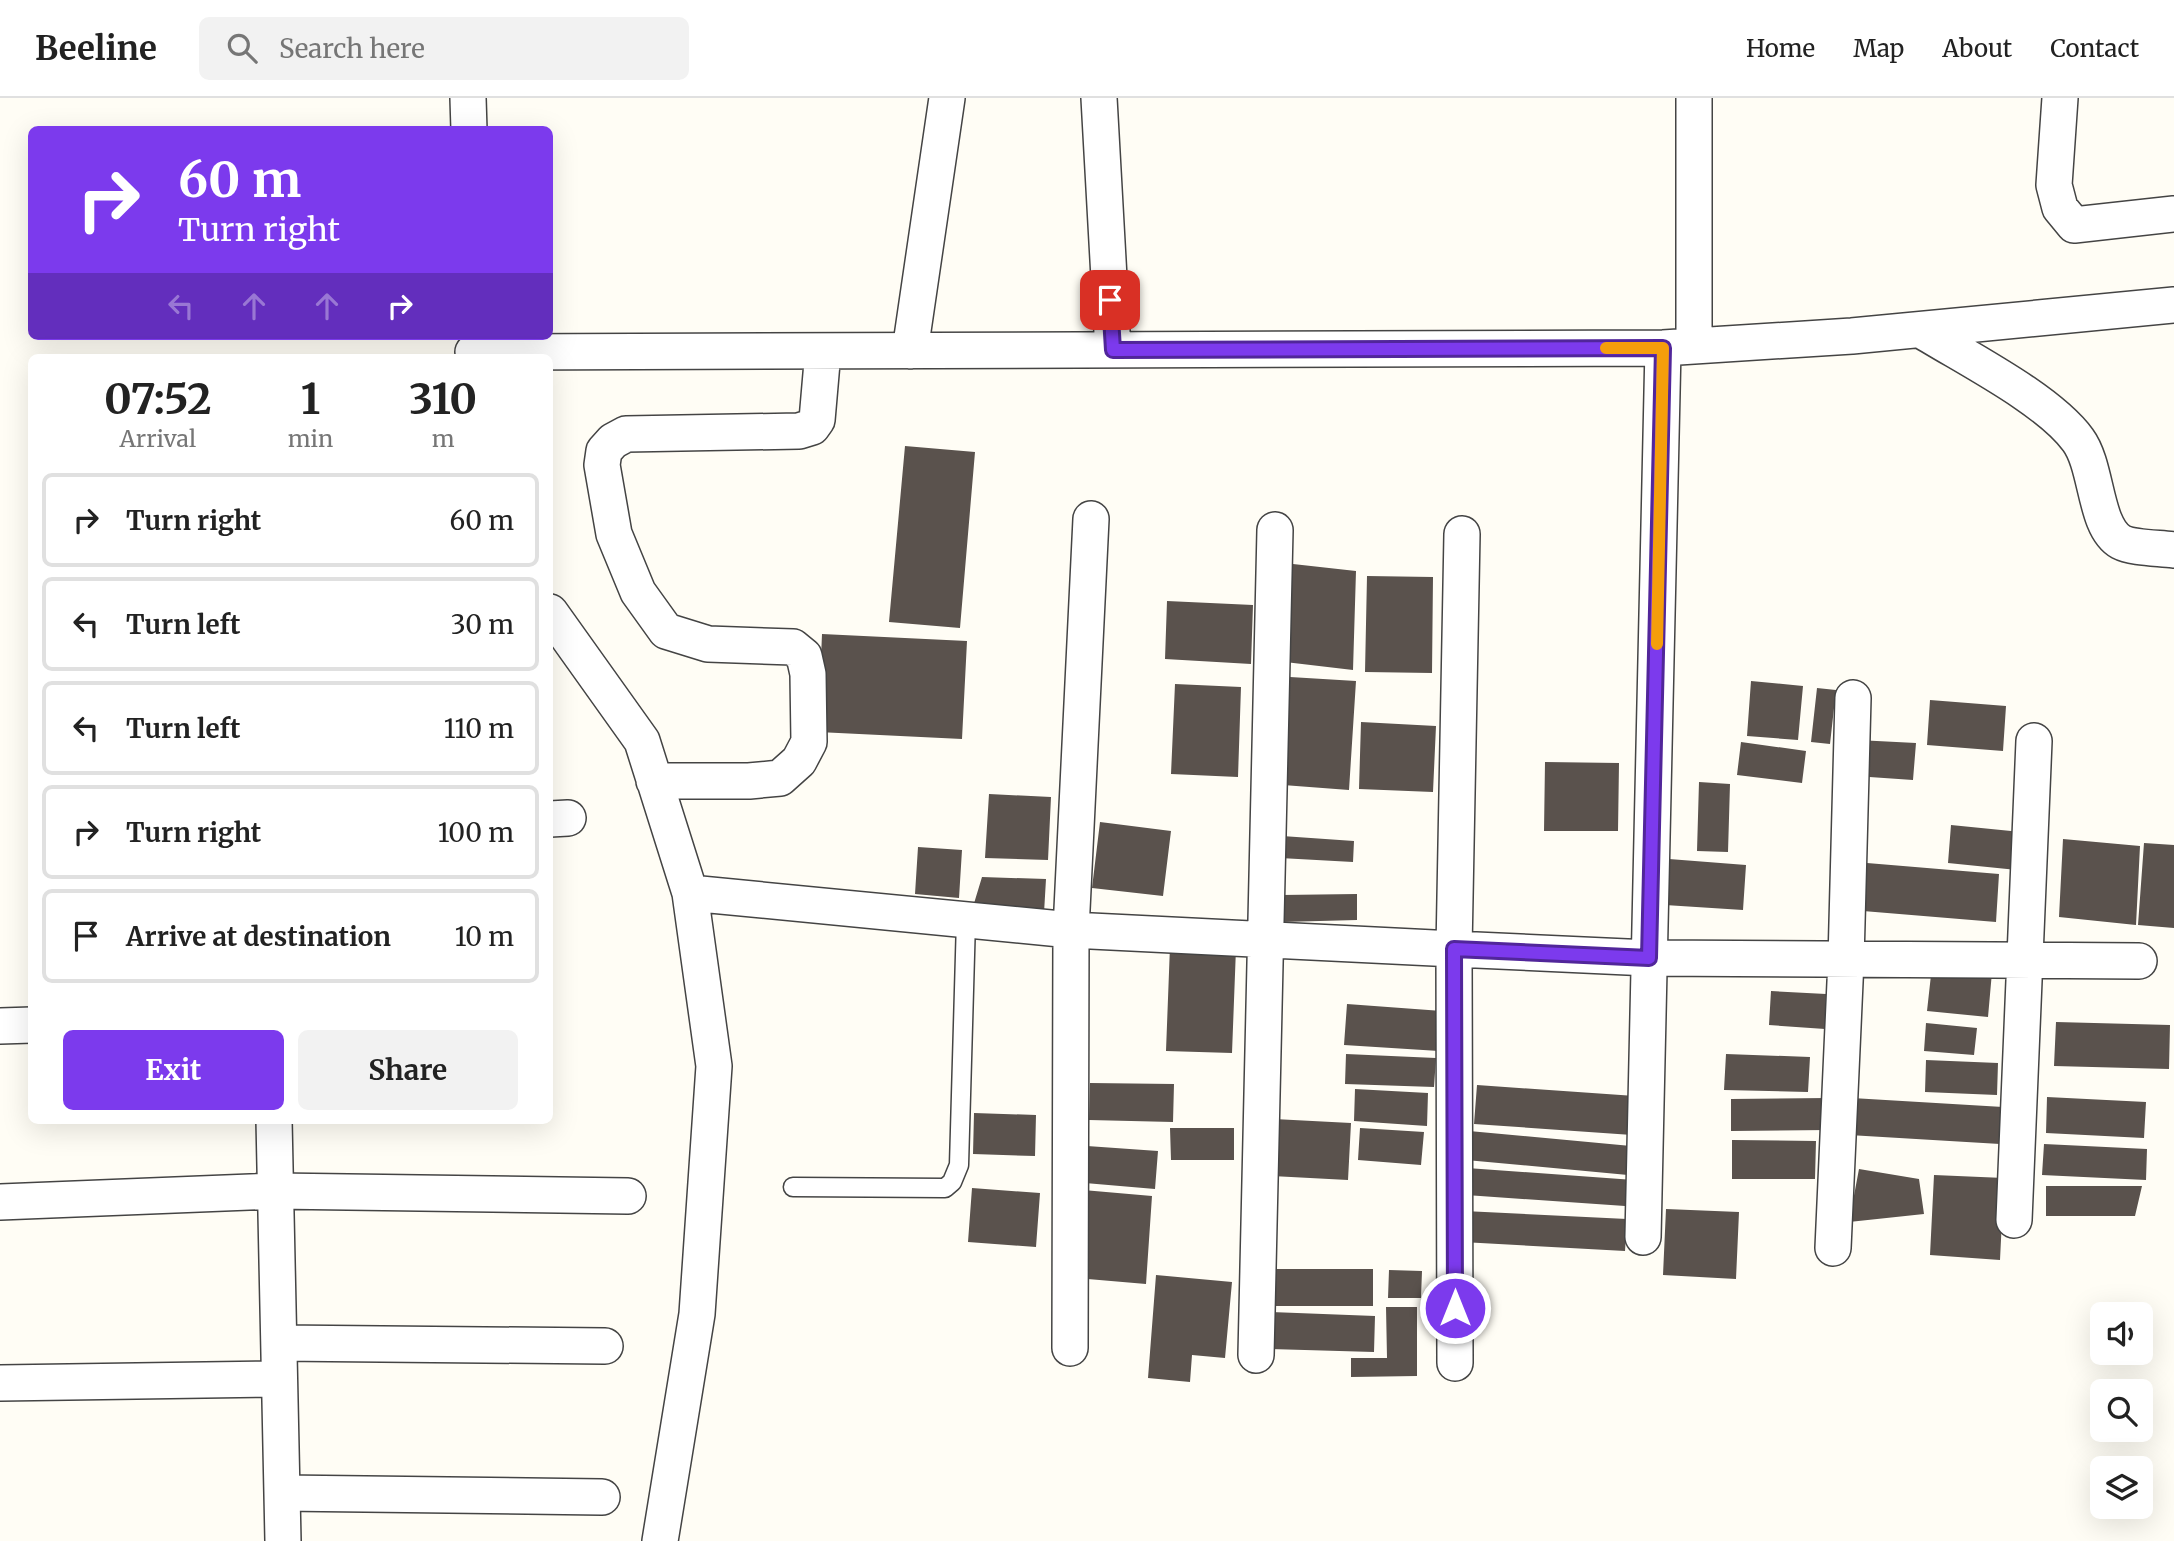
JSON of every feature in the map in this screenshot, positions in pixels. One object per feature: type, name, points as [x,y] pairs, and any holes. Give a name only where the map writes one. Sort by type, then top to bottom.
[{"type":"street","points":[[468,98],[469,126]]},
{"type":"street","points":[[910,351],[947,98]]},
{"type":"street","points":[[1099,98],[1113,350]]},
{"type":"street","points":[[1643,1237],[1649,958],[1694,98]]},
{"type":"street","points":[[2060,98],[2054,185],[2060,208],[2074,225],[2174,214]]},
{"type":"street","points":[[473,348],[910,351],[1679,347],[1921,330],[2174,304]]},
{"type":"street","points":[[1921,330],[2049,410],[2078,440],[2088,457],[2108,530],[2122,543],[2174,550]]},
{"type":"street","points":[[654,781],[749,781],[780,778],[799,761],[809,743],[808,674],[804,656],[793,647],[708,644],[666,631],[638,592],[614,534],[602,465],[604,451],[612,441],[626,434],[799,431],[812,427],[817,421],[823,351]]},
{"type":"street","points":[[1070,1348],[1071,930],[1091,519]]},
{"type":"street","points":[[1256,1355],[1275,530]]},
{"type":"street","points":[[1455,1363],[1454,949],[1462,534]]},
{"type":"street","points":[[553,616],[642,741],[690,893],[714,1066],[698,1314],[660,1541]]},
{"type":"street","points":[[1833,1248],[1846,960],[1853,698]]},
{"type":"street","points":[[2014,1220],[2035,741]]},
{"type":"street","points":[[690,893],[1071,930],[1454,949],[1649,958],[2139,961]]},
{"type":"street","points":[[0,1026],[28,1025]]},
{"type":"street","points":[[274,1124],[283,1541]]},
{"type":"street","points":[[0,1202],[276,1191],[628,1196]]},
{"type":"street","points":[[279,1343],[605,1346]]},
{"type":"street","points":[[0,1383],[279,1379]]},
{"type":"street","points":[[282,1493],[602,1497]]},
{"type":"lane","points":[[793,1187],[945,1188],[952,1182],[959,1165],[966,920]]},
{"type":"building","points":[[905,446],[975,452],[960,628],[889,622]]},
{"type":"building","points":[[1293,564],[1356,571],[1353,670],[1285,662]]},
{"type":"building","points":[[1367,576],[1433,577],[1432,673],[1365,672]]},
{"type":"building","points":[[1167,601],[1253,605],[1251,664],[1165,659]]},
{"type":"building","points":[[822,634],[967,641],[962,739],[818,732]]},
{"type":"building","points":[[1290,677],[1356,681],[1349,790],[1283,785]]},
{"type":"building","points":[[1751,681],[1803,686],[1798,740],[1747,736]]},
{"type":"building","points":[[1175,684],[1241,687],[1238,777],[1171,774]]},
{"type":"building","points":[[1817,688],[1836,690],[1830,744],[1811,742]]},
{"type":"building","points":[[1930,700],[2006,706],[2003,751],[1927,745]]},
{"type":"building","points":[[1361,722],[1436,726],[1433,792],[1359,789]]},
{"type":"building","points":[[1857,740],[1916,743],[1913,780],[1855,776]]},
{"type":"building","points":[[1741,742],[1806,751],[1802,783],[1737,775]]},
{"type":"building","points":[[1545,762],[1619,763],[1618,831],[1544,831]]},
{"type":"building","points":[[1699,782],[1730,784],[1728,852],[1697,851]]},
{"type":"building","points":[[989,794],[1051,797],[1048,860],[985,858]]},
{"type":"building","points":[[1100,822],[1171,831],[1163,896],[1092,888]]},
{"type":"building","points":[[1951,825],[2021,832],[2017,870],[1948,863]]},
{"type":"building","points":[[1282,836],[1354,841],[1353,862],[1280,858]]},
{"type":"building","points":[[2063,839],[2140,846],[2136,925],[2059,917]]},
{"type":"building","points":[[2144,843],[2174,845],[2174,928],[2138,925]]},
{"type":"building","points":[[918,847],[962,850],[959,898],[915,894]]},
{"type":"building","points":[[1669,859],[1746,865],[1743,910],[1665,905]]},
{"type":"building","points":[[1867,863],[1999,874],[1996,922],[1863,911]]},
{"type":"building","points":[[982,877],[1046,879],[1044,913],[972,910]]},
{"type":"building","points":[[1357,894],[1357,920],[1282,922],[1281,895]]},
{"type":"building","points":[[1170,946],[1236,948],[1232,1053],[1166,1051]]},
{"type":"building","points":[[1932,966],[1992,972],[1988,1017],[1927,1011]]},
{"type":"building","points":[[1771,991],[1826,994],[1825,1029],[1769,1025]]},
{"type":"building","points":[[1347,1004],[1442,1011],[1439,1051],[1344,1045]]},
{"type":"building","points":[[2056,1022],[2170,1025],[2169,1069],[2054,1066]]},
{"type":"building","points":[[1926,1023],[1977,1028],[1974,1055],[1924,1051]]},
{"type":"building","points":[[1346,1054],[1436,1058],[1434,1087],[1345,1084]]},
{"type":"building","points":[[1726,1054],[1810,1057],[1808,1092],[1724,1090]]},
{"type":"building","points":[[1926,1060],[1998,1063],[1997,1095],[1925,1092]]},
{"type":"building","points":[[1090,1083],[1174,1084],[1173,1122],[1089,1120]]},
{"type":"building","points":[[1477,1085],[1635,1096],[1632,1135],[1474,1124]]},
{"type":"building","points":[[1355,1089],[1428,1093],[1427,1126],[1354,1121]]},
{"type":"building","points":[[2047,1097],[2146,1102],[2144,1138],[2046,1133]]},
{"type":"building","points":[[1827,1098],[1828,1130],[1731,1131],[1731,1099]]},
{"type":"building","points":[[1852,1098],[2003,1107],[2000,1144],[1849,1135]]},
{"type":"building","points":[[974,1113],[1036,1115],[1035,1156],[973,1154]]},
{"type":"building","points":[[1274,1119],[1351,1123],[1348,1180],[1272,1176]]},
{"type":"building","points":[[1170,1128],[1234,1128],[1234,1160],[1171,1160]]},
{"type":"building","points":[[1360,1128],[1424,1132],[1421,1165],[1358,1160]]},
{"type":"building","points":[[1469,1131],[1631,1146],[1628,1175],[1466,1160]]},
{"type":"building","points":[[1732,1140],[1816,1141],[1815,1179],[1732,1179]]},
{"type":"building","points":[[2044,1144],[2147,1149],[2146,1180],[2042,1175]]},
{"type":"building","points":[[1087,1146],[1158,1151],[1155,1189],[1085,1183]]},
{"type":"building","points":[[1467,1168],[1634,1180],[1625,1206],[1466,1195]]},
{"type":"building","points":[[1859,1169],[1919,1179],[1924,1214],[1849,1222]]},
{"type":"building","points":[[1934,1175],[2004,1178],[2000,1260],[1930,1255]]},
{"type":"building","points":[[2046,1186],[2142,1186],[2135,1216],[2046,1216]]},
{"type":"building","points":[[972,1188],[1040,1193],[1036,1247],[968,1242]]},
{"type":"building","points":[[1083,1190],[1152,1196],[1146,1284],[1076,1278]]},
{"type":"building","points":[[1666,1209],[1739,1212],[1736,1279],[1663,1275]]},
{"type":"building","points":[[1464,1211],[1627,1219],[1625,1251],[1462,1242]]},
{"type":"building","points":[[1274,1269],[1373,1269],[1373,1306],[1275,1306]]},
{"type":"building","points":[[1389,1270],[1422,1271],[1421,1298],[1388,1298]]},
{"type":"building","points":[[1156,1275],[1232,1282],[1225,1358],[1192,1355],[1190,1382],[1148,1378]]},
{"type":"building","points":[[1386,1307],[1417,1307],[1417,1376],[1351,1377],[1351,1358],[1387,1358]]},
{"type":"building","points":[[1271,1312],[1375,1316],[1374,1352],[1270,1349]]},
{"type":"slow traffic","points":[[1606,348],[1663,348],[1657,644]]},
{"type":"route","points":[[1110,300],[1113,350],[1663,348],[1649,958],[1454,949],[1455,1308]]}]
